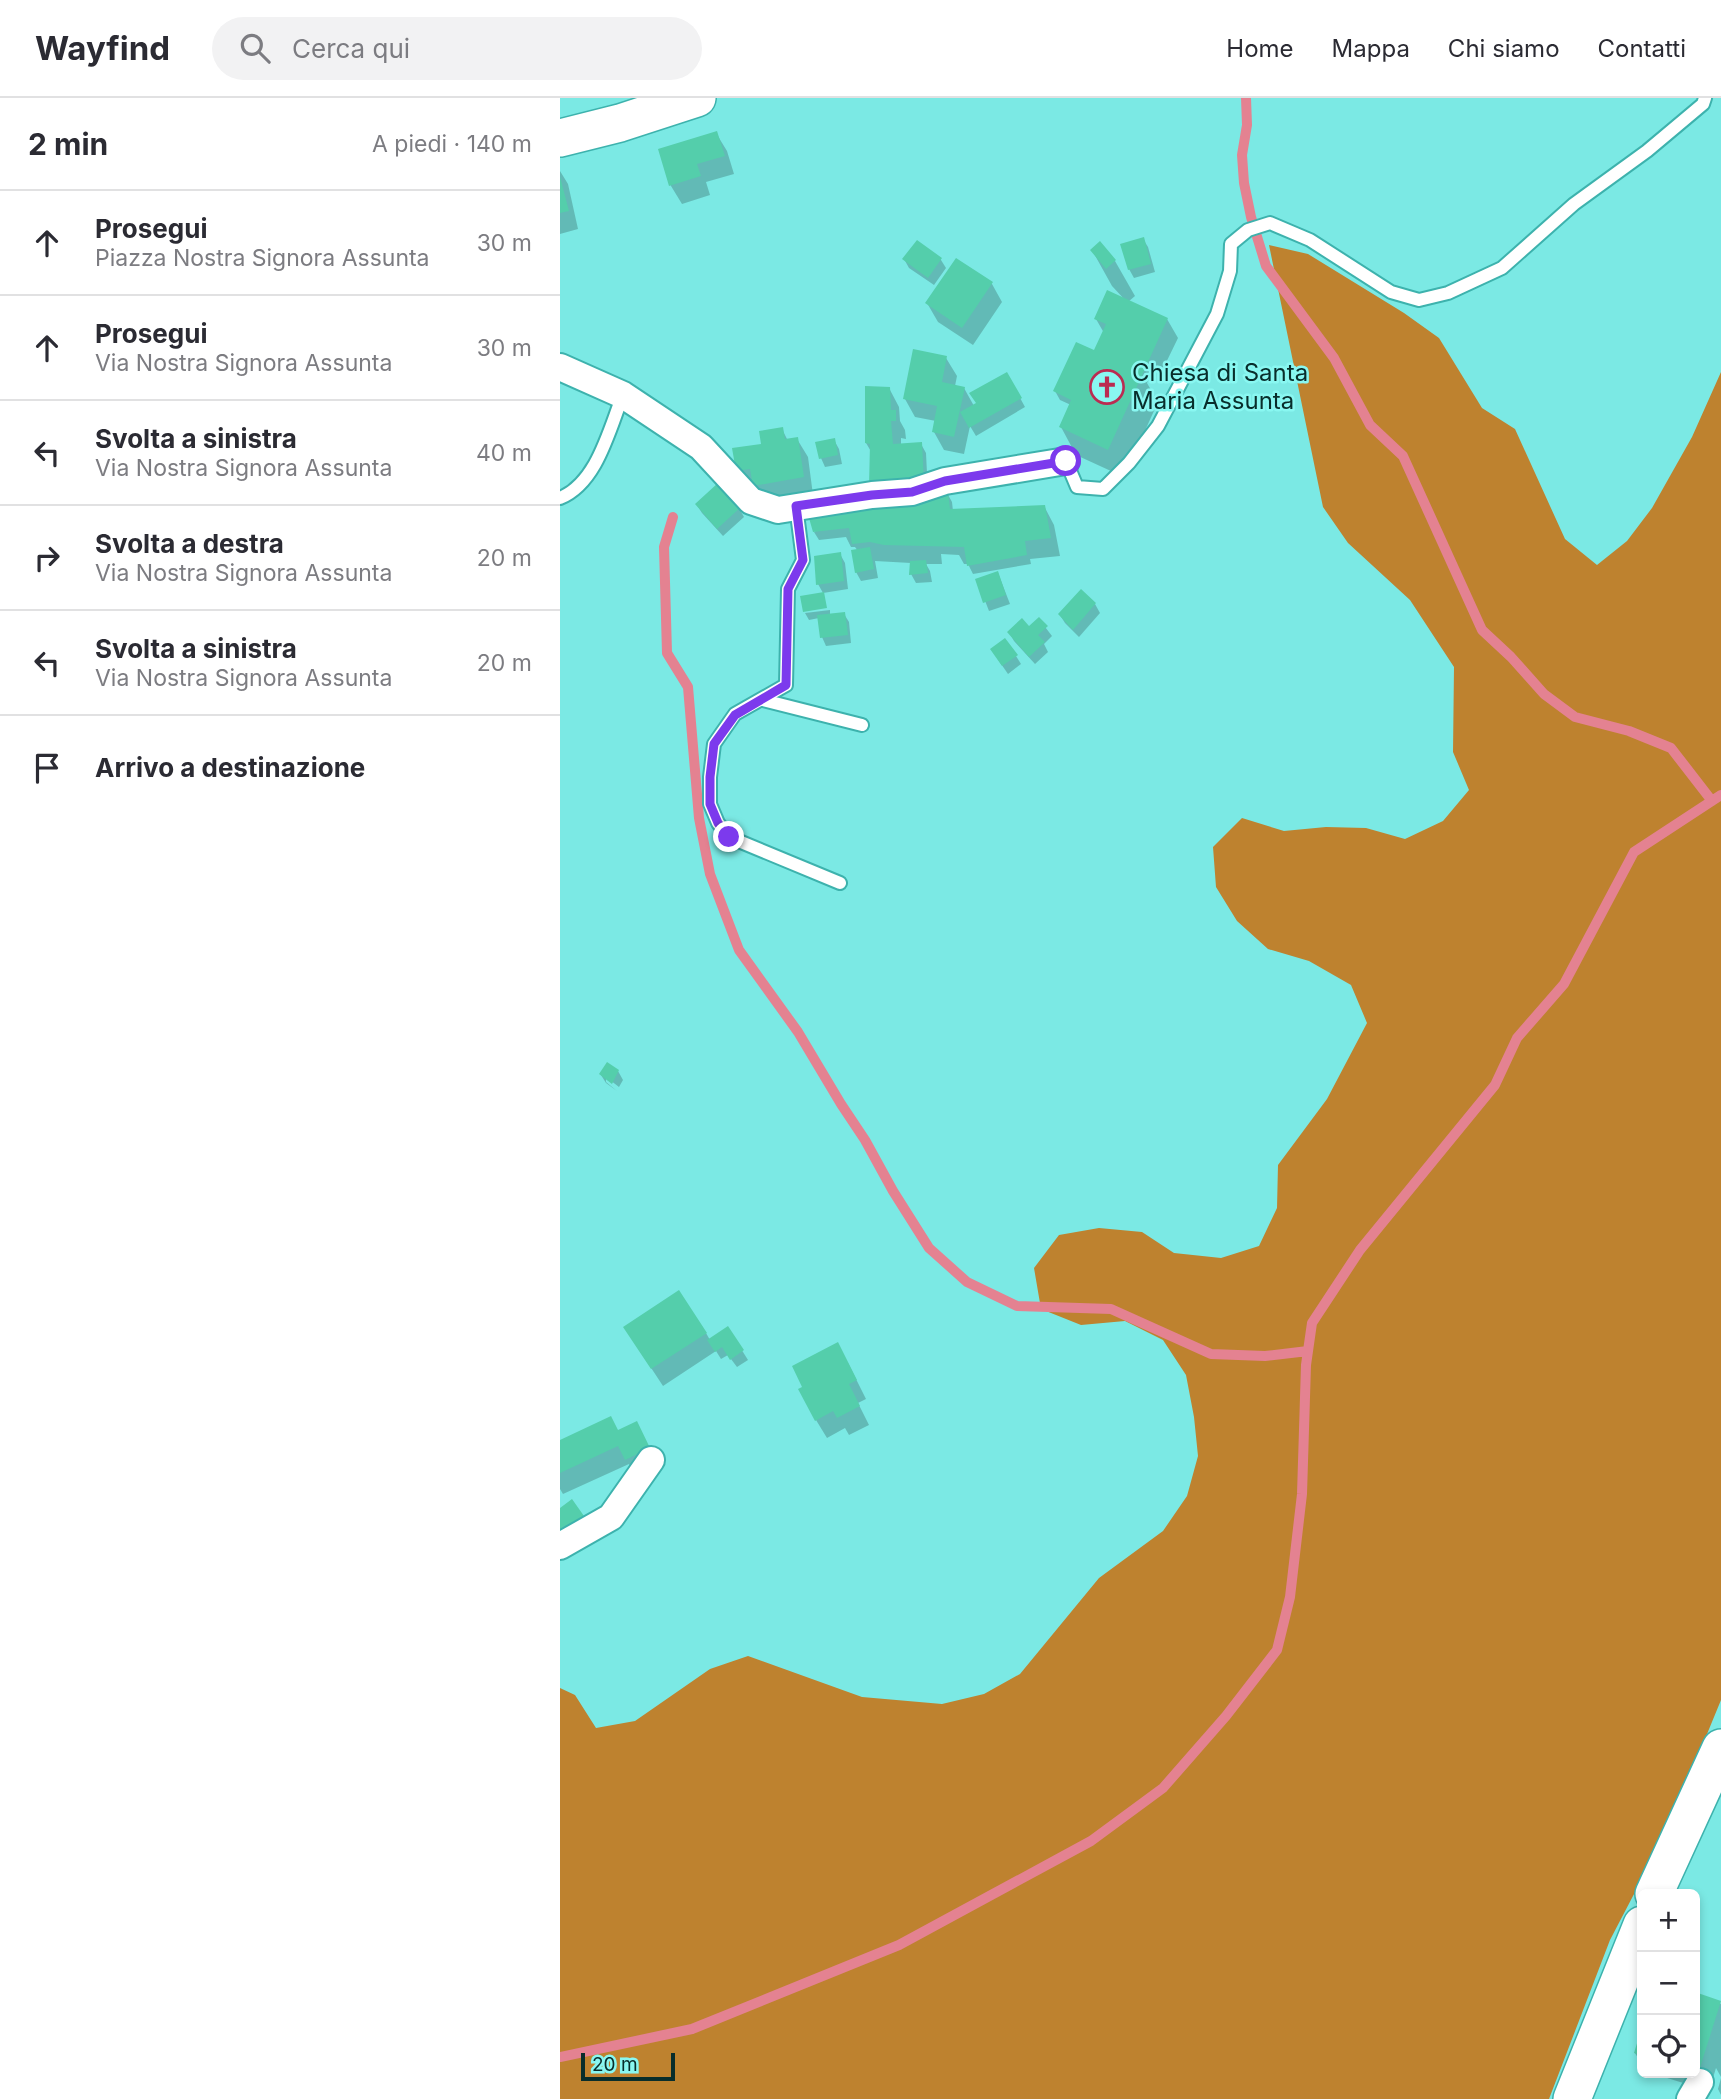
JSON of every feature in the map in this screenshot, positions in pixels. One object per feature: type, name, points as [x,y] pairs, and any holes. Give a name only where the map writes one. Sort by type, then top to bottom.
[{"type":"street","points":[[560,138],[620,123],[697,98]]},
{"type":"street","points":[[560,367],[623,395],[701,447],[751,500],[778,510],[872,495],[912,492],[945,481],[1066,461]]},
{"type":"street","points":[[560,1546],[611,1517],[651,1460]]},
{"type":"street","points":[[1656,1889],[1721,1748]]},
{"type":"street","points":[[1572,2099],[1637,1938]]},
{"type":"street","points":[[1589,2060],[1592,2099]]},
{"type":"lane","points":[[1066,461],[1077,487],[1103,489],[1129,463],[1158,426],[1217,314],[1230,271],[1231,244],[1248,230],[1270,223],[1310,240],[1391,292],[1419,300],[1448,293],[1502,268],[1574,204],[1647,151],[1703,104],[1705,98]]},
{"type":"lane","points":[[560,498],[569,494],[595,468],[623,395]]},
{"type":"lane","points":[[796,506],[803,560],[788,589],[786,685],[735,715],[714,744],[710,804],[718,823],[729,837],[840,883]]},
{"type":"lane","points":[[763,699],[862,725]]},
{"type":"shaded area","points":[[1269,245],[1308,254],[1404,313],[1439,338],[1482,408],[1515,429],[1565,539],[1597,565],[1627,541],[1652,508],[1692,437],[1721,372],[1721,1700],[1668,1829],[1610,1940],[1549,2099],[560,2099],[560,1688],[575,1695],[596,1728],[635,1721],[710,1669],[748,1656],[862,1697],[942,1704],[984,1694],[1020,1674],[1099,1578],[1163,1531],[1187,1496],[1198,1456],[1186,1375],[1163,1340],[1125,1321],[1081,1325],[1041,1309],[1034,1268],[1059,1235],[1099,1228],[1142,1232],[1174,1253],[1221,1258],[1259,1246],[1277,1208],[1278,1165],[1327,1099],[1367,1023],[1351,985],[1309,961],[1268,949],[1237,921],[1216,887],[1213,847],[1242,818],[1284,831],[1326,827],[1366,828],[1405,839],[1443,821],[1469,790],[1453,752],[1454,667],[1410,600],[1348,543],[1323,507]]},
{"type":"building","points":[[717,131],[725,156],[697,164],[701,176],[669,186],[658,149]]},
{"type":"building","points":[[560,177],[569,211],[560,213]]},
{"type":"building","points":[[1144,237],[1151,264],[1128,270],[1120,244]]},
{"type":"building","points":[[917,240],[942,258],[928,278],[902,259]]},
{"type":"building","points":[[1100,241],[1116,260],[1106,269],[1090,250]]},
{"type":"building","points":[[956,258],[993,282],[962,328],[925,303]]},
{"type":"building","name":"Chiesa di Santa Maria Assunta","points":[[1107,290],[1168,318],[1108,450],[1059,427],[1071,400],[1053,391],[1076,342],[1094,350],[1106,324],[1094,319]]},
{"type":"building","points":[[913,349],[947,356],[942,382],[965,387],[954,437],[932,432],[937,406],[903,399]]},
{"type":"building","points":[[1007,372],[1022,398],[969,428],[960,412],[976,403],[969,393]]},
{"type":"building","points":[[865,386],[890,387],[891,410],[896,410],[896,421],[891,421],[893,444],[922,442],[924,484],[869,486],[870,444],[865,443]]},
{"type":"building","points":[[783,427],[785,439],[798,437],[804,477],[753,486],[750,469],[736,471],[732,448],[761,444],[759,431]]},
{"type":"building","points":[[835,438],[838,455],[819,459],[815,442]]},
{"type":"building","points":[[718,483],[741,507],[717,529],[695,504]]},
{"type":"building","points":[[948,492],[950,509],[1045,505],[1051,538],[1025,541],[1027,555],[967,566],[964,547],[884,545],[870,542],[852,544],[849,528],[813,532],[807,511]]},
{"type":"building","points":[[870,547],[874,569],[855,573],[851,550]]},
{"type":"building","points":[[841,552],[844,581],[816,585],[814,556]]},
{"type":"building","points":[[926,560],[928,573],[909,575],[910,561]]},
{"type":"building","points":[[998,571],[1006,595],[983,603],[975,579]]},
{"type":"building","points":[[1081,589],[1096,603],[1073,630],[1058,614]]},
{"type":"building","points":[[824,592],[827,608],[803,612],[800,596]]},
{"type":"building","points":[[845,612],[848,635],[820,638],[817,615]]},
{"type":"building","points":[[1039,617],[1048,626],[1038,635],[1045,642],[1029,657],[1007,632],[1022,618],[1029,626]]},
{"type":"building","points":[[1005,638],[1018,655],[1002,666],[990,649]]},
{"type":"building","points":[[607,1062],[619,1070],[612,1084],[599,1074]]},
{"type":"building","points":[[679,1290],[707,1333],[651,1369],[623,1327]]},
{"type":"building","points":[[728,1326],[744,1350],[730,1360],[722,1347],[715,1352],[707,1340]]},
{"type":"building","points":[[838,1342],[857,1380],[849,1384],[860,1406],[837,1418],[833,1411],[815,1421],[798,1389],[802,1387],[792,1366]]},
{"type":"building","points":[[611,1416],[618,1430],[637,1421],[650,1448],[625,1460],[618,1446],[560,1473],[560,1440]]},
{"type":"building","points":[[572,1499],[584,1516],[560,1532],[560,1508]]},
{"type":"building","points":[[1700,1994],[1721,2001],[1700,2068]]},
{"type":"waterway","points":[[1246,98],[1247,125],[1242,155],[1244,183],[1266,266],[1334,358],[1370,425],[1403,456],[1482,630],[1544,694],[1575,717],[1629,731],[1671,748],[1712,801]]},
{"type":"waterway","points":[[673,517],[664,547],[667,653],[688,687],[699,818],[710,874],[739,950],[798,1032],[929,1248],[967,1282],[1017,1306],[1111,1309],[1211,1354],[1265,1356],[1308,1351]]},
{"type":"waterway","points":[[560,2057],[692,2029],[899,1945],[1091,1841],[1163,1788],[1226,1716],[1277,1650],[1290,1597],[1302,1494],[1306,1365],[1312,1323],[1360,1250],[1495,1085],[1517,1038],[1564,984],[1634,852],[1721,795]]},
{"type":"place","name":"Chiesa di Santa Maria Assunta","points":[[1107,387]]},
{"type":"route","points":[[729,837],[718,823],[710,804],[714,744],[735,715],[786,685],[788,589],[803,560],[796,506],[912,492],[945,481],[1066,461]]}]
